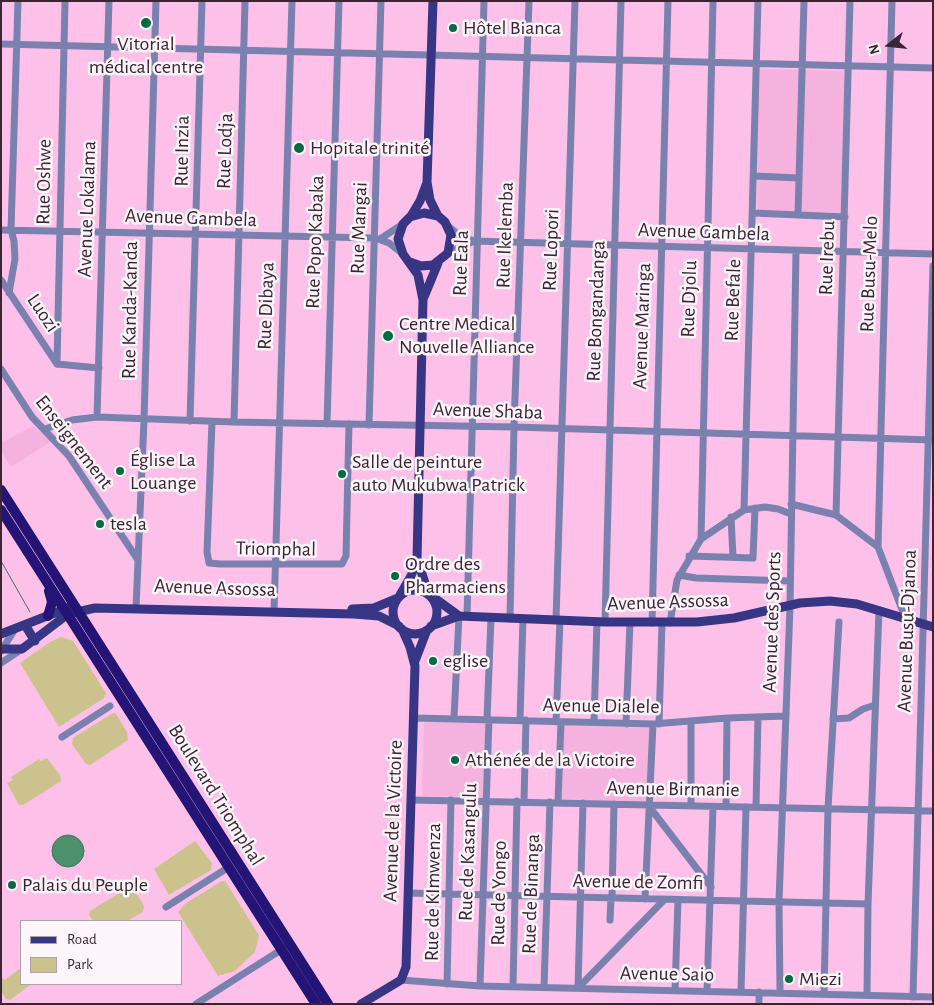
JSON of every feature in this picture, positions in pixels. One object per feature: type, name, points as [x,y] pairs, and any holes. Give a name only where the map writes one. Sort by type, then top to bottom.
[{"type":"highway","name":"Boulevard Triomphal","points":[[1,490],[77,608],[286,947],[316,1004]]},
{"type":"highway","name":"Boulevard Triomphal","points":[[1,510],[229,867],[328,1004]]},
{"type":"highway","points":[[45,578],[52,602],[48,616]]},
{"type":"main road","points":[[414,661],[400,628],[394,619],[393,610],[411,576],[417,559],[422,426],[423,300],[420,281],[410,262],[403,254],[398,239],[407,220],[420,201],[427,182],[433,1]]},
{"type":"main road","points":[[423,300],[430,277],[438,262],[448,253],[451,244],[448,226],[438,216],[427,182]]},
{"type":"main road","points":[[407,220],[424,213],[438,216]]},
{"type":"main road","points":[[410,262],[421,266],[438,262]]},
{"type":"main road","points":[[414,661],[429,628],[435,621],[437,608],[430,595],[417,559]]},
{"type":"main road","points":[[354,611],[383,605],[405,592],[417,590],[430,595],[463,616]]},
{"type":"main road","name":"Avenue Assossa","points":[[463,616],[666,623],[734,618],[790,606],[836,601],[879,610],[928,626]]},
{"type":"main road","name":"Avenue Assossa","points":[[1,634],[48,616],[77,608],[136,606],[354,611]]},
{"type":"main road","points":[[354,611],[379,616],[400,628],[417,634],[463,616]]},
{"type":"main road","points":[[2,650],[22,649],[35,641],[66,612]]},
{"type":"main road","points":[[25,625],[35,641]]},
{"type":"main road","name":"Avenue de la Victoire","points":[[402,980],[407,959],[415,718],[414,661]]},
{"type":"main road","points":[[361,1004],[402,980]]},
{"type":"street","points":[[10,293],[15,259],[14,240],[11,230],[18,1]]},
{"type":"street","name":"Rue Oshwe","points":[[57,364],[65,1]]},
{"type":"street","name":"Avenue Lokalama","points":[[97,417],[109,1]]},
{"type":"street","name":"Rue Kanda-Kanda","points":[[136,606],[144,420],[156,1]]},
{"type":"street","name":"Rue Inzia","points":[[190,421],[202,1]]},
{"type":"street","name":"Rue Lodja","points":[[234,422],[245,1]]},
{"type":"street","name":"Rue Dibaya","points":[[274,610],[292,52],[292,1]]},
{"type":"street","name":"Rue Popo Kabaka","points":[[327,424],[338,1]]},
{"type":"street","name":"Rue Mangai","points":[[369,425],[378,239],[381,1]]},
{"type":"street","name":"Rue Eala","points":[[463,616],[472,426],[484,1]]},
{"type":"street","name":"Rue Ikelemba","points":[[510,619],[514,428],[522,244],[528,1]]},
{"type":"street","name":"Rue Lopori","points":[[558,620],[575,1]]},
{"type":"street","name":"Rue Bongandanga","points":[[594,722],[601,622],[621,1]]},
{"type":"street","name":"Avenue Maringa","points":[[652,623],[655,432],[668,1]]},
{"type":"street","name":"Rue Djolu","points":[[700,538],[713,1]]},
{"type":"street","name":"Rue Befale","points":[[744,510],[758,1]]},
{"type":"street","points":[[798,215],[804,1]]},
{"type":"street","name":"Rue Irebu","points":[[836,515],[850,1]]},
{"type":"street","name":"Rue Busu-Melo","points":[[878,547],[892,1]]},
{"type":"street","points":[[1,44],[338,52],[482,58],[712,61],[933,68]]},
{"type":"street","points":[[754,176],[799,178]]},
{"type":"street","points":[[753,213],[845,217]]},
{"type":"street","points":[[403,254],[378,239],[407,220]]},
{"type":"street","points":[[448,226],[460,236],[476,241]]},
{"type":"street","name":"Avenue Gambela","points":[[1,230],[378,239]]},
{"type":"street","points":[[448,253],[476,241]]},
{"type":"street","name":"Avenue Gambela","points":[[476,241],[796,252],[933,254]]},
{"type":"street","name":"Avenue des Sports","points":[[780,993],[779,901],[790,606],[796,252]]},
{"type":"street","name":"Avenue Busu-Djanoa","points":[[913,997],[918,810],[928,626],[933,266]]},
{"type":"street","name":"Luozi","points":[[1,280],[57,364]]},
{"type":"street","points":[[57,364],[99,368]]},
{"type":"street","name":"Enseignement","points":[[1,369],[32,416],[69,456],[138,560]]},
{"type":"street","name":"Avenue Shaba","points":[[44,430],[72,420],[97,417],[212,422],[472,426],[931,440]]},
{"type":"street","name":"Triomphal","points":[[212,422],[207,552],[209,563],[276,565],[342,564],[346,556],[349,424]]},
{"type":"street","points":[[791,504],[836,515],[878,547],[906,620]]},
{"type":"street","points":[[689,556],[753,558],[756,508]]},
{"type":"street","points":[[645,899],[648,805],[666,623],[679,575],[700,538],[731,517],[744,510],[756,508],[778,509],[791,514]]},
{"type":"street","points":[[731,517],[733,558]]},
{"type":"street","points":[[679,575],[696,578],[790,581]]},
{"type":"street","points":[[867,995],[868,904],[879,610]]},
{"type":"street","points":[[454,718],[463,616]]},
{"type":"street","name":"Rue de Kasangulu","points":[[480,986],[491,618]]},
{"type":"street","name":"Rue de Yongo","points":[[513,986],[523,720],[523,619]]},
{"type":"street","points":[[558,620],[558,802]]},
{"type":"street","points":[[626,724],[630,622]]},
{"type":"street","points":[[824,994],[828,808],[839,622]]},
{"type":"street","points":[[2,650],[15,629]]},
{"type":"street","points":[[1,663],[22,649]]},
{"type":"street","points":[[833,719],[849,718],[863,709],[875,705]]},
{"type":"street","points":[[62,737],[110,706]]},
{"type":"street","name":"Avenue Dialele","points":[[415,718],[656,724],[727,718],[786,716]]},
{"type":"street","points":[[756,807],[758,717]]},
{"type":"street","points":[[726,807],[727,718]]},
{"type":"street","points":[[691,722],[691,806]]},
{"type":"street","name":"Avenue Birmanie","points":[[412,800],[485,800],[933,811]]},
{"type":"street","name":"Rue de KImwenza","points":[[447,984],[451,800]]},
{"type":"street","name":"Rue de Binanga","points":[[544,987],[550,802]]},
{"type":"street","points":[[578,988],[583,803]]},
{"type":"street","points":[[610,920],[614,804]]},
{"type":"street","points":[[648,805],[711,887]]},
{"type":"street","points":[[707,991],[713,807]]},
{"type":"street","points":[[741,992],[746,807]]},
{"type":"street","points":[[166,907],[229,867]]},
{"type":"street","name":"Avenue de Zomfi","points":[[408,893],[868,904]]},
{"type":"street","points":[[578,988],[664,900]]},
{"type":"street","points":[[675,990],[678,900]]},
{"type":"street","points":[[196,1004],[286,947]]},
{"type":"street","name":"Avenue Saio","points":[[402,980],[480,986],[933,997]]},
{"type":"street","points":[[759,992],[759,1004]]},
{"type":"shaded area","points":[[758,69],[847,71],[843,215],[757,211]]},
{"type":"shaded area","points":[[33,426],[52,441],[11,467],[1,451],[1,443]]},
{"type":"shaded area","name":"Athénée de la Victoire","points":[[424,721],[488,723],[484,798],[422,796]]},
{"type":"shaded area","points":[[563,726],[651,728],[645,802],[561,800]]},
{"type":"shaded area","points":[[68,835],[80,839],[84,851],[80,863],[68,867],[56,863],[52,851],[56,839]]},
{"type":"green space","points":[[61,637],[73,641],[106,693],[104,698],[59,727],[20,663],[50,642]]},
{"type":"green space","points":[[113,713],[116,714],[127,732],[128,740],[90,765],[86,764],[72,744],[73,738]]},
{"type":"green space","points":[[47,758],[60,775],[61,781],[23,805],[19,805],[7,783],[13,780],[11,777],[39,759],[41,761]]},
{"type":"green space","points":[[195,841],[212,863],[211,870],[169,895],[154,869]]},
{"type":"green space","points":[[225,881],[259,935],[255,952],[235,971],[218,976],[178,912],[186,903]]},
{"type":"green space","points":[[129,887],[134,890],[144,906],[143,912],[129,920],[92,920],[89,915],[90,911]]},
{"type":"green space","points":[[20,969],[20,985],[30,985],[10,1000],[6,999],[1,991],[1,976],[4,980]]},
{"type":"waterway","points":[[1,561],[30,612]]},
{"type":"place","name":"Vitorial médical centre","points":[[146,23]]},
{"type":"place","name":"Hôtel Bianca","points":[[453,28]]},
{"type":"place","name":"Hopitale trinité","points":[[299,148]]},
{"type":"place","name":"Centre Medical Nouvelle Alliance","points":[[388,336]]},
{"type":"place","name":"Église La Louange","points":[[120,471]]},
{"type":"place","name":"Salle de peinture auto Mukubwa Patrick","points":[[342,474]]},
{"type":"place","name":"tesla","points":[[100,524]]},
{"type":"place","name":"Ordre des Pharmaciens","points":[[395,576]]},
{"type":"place","name":"eglise","points":[[433,661]]},
{"type":"place","name":"Athénée de la Victoire","points":[[455,760]]},
{"type":"place","name":"Palais du Peuple","points":[[12,885]]},
{"type":"place","name":"Miezi","points":[[789,979]]}]
